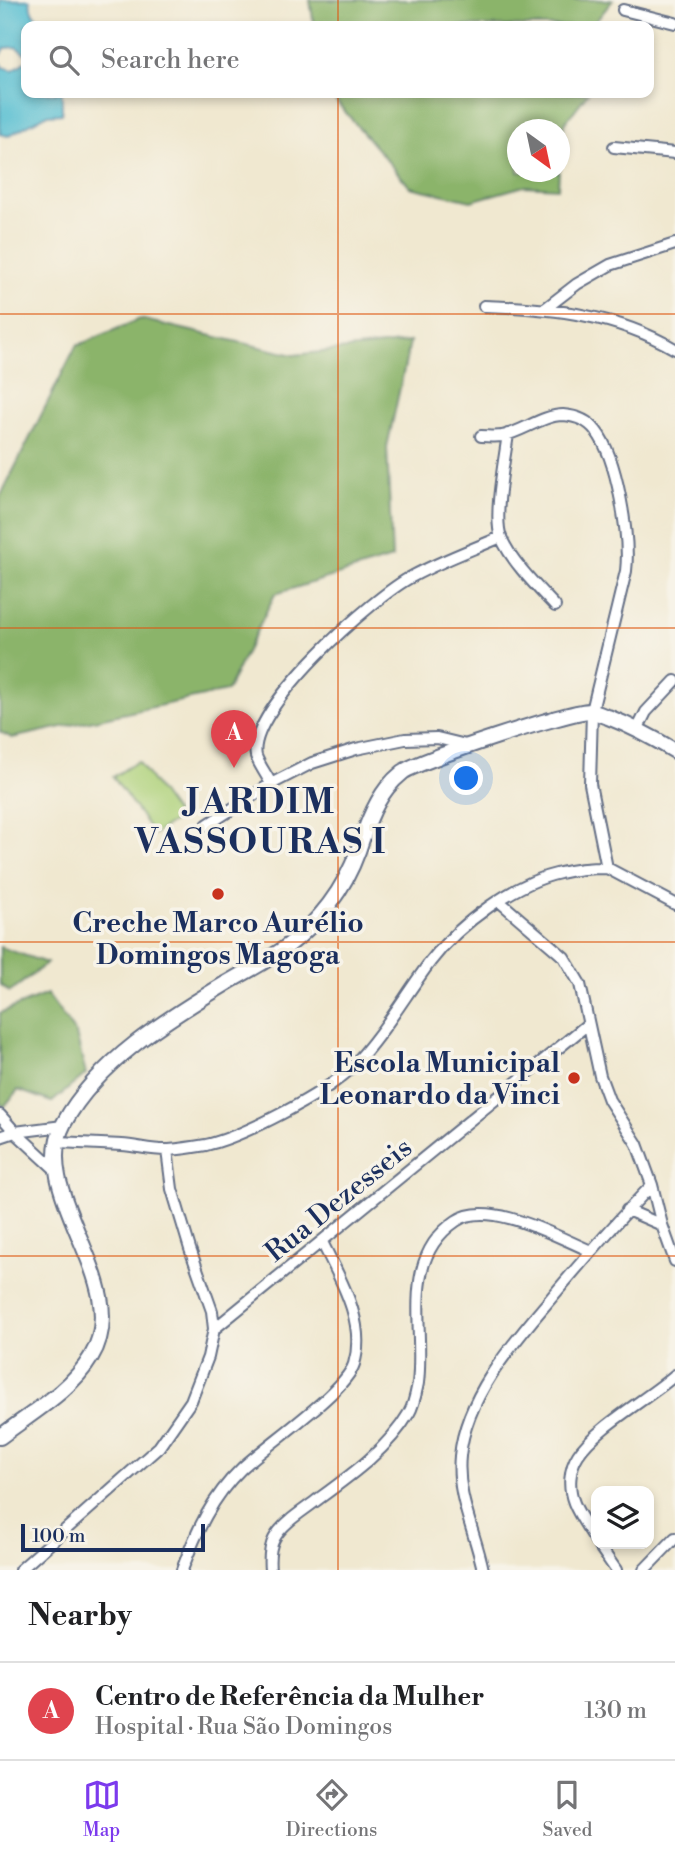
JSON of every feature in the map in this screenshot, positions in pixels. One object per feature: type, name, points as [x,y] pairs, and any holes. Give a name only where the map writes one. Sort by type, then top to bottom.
[{"type":"main road","points":[[0,1437],[75,1379],[92,1356],[102,1332],[100,1298],[91,1266],[55,1169],[63,1126],[81,1098],[104,1072],[134,1045],[204,996],[284,949],[309,927],[332,902],[344,882],[361,837],[386,789],[404,771],[470,746],[592,711],[638,728],[675,751]]},
{"type":"street","points":[[623,10],[675,23]]},
{"type":"street","points":[[614,147],[675,153]]},
{"type":"street","points":[[546,308],[577,284],[610,265],[675,244]]},
{"type":"street","points":[[484,306],[546,308],[589,315],[654,338],[675,349]]},
{"type":"street","points":[[481,436],[501,436],[560,415],[583,419],[595,429],[604,443],[622,505],[629,551],[592,711],[590,784],[607,868]]},
{"type":"street","points":[[508,434],[499,507],[501,537],[525,573],[555,606]]},
{"type":"street","points":[[271,784],[256,756],[256,742],[262,726],[284,691],[373,601],[411,576],[501,537]]},
{"type":"street","points":[[638,728],[656,699],[675,681]]},
{"type":"street","points":[[207,825],[271,784],[312,763],[356,749],[393,741],[437,738],[470,746]]},
{"type":"street","points":[[58,1142],[167,1150],[208,1144],[234,1136],[318,1093],[349,1069],[415,986],[430,962],[454,935],[475,916],[538,880],[558,873],[607,868],[675,904]]},
{"type":"street","points":[[499,901],[564,957],[580,984],[600,1076],[608,1100],[637,1144],[675,1261]]},
{"type":"street","name":"Rua Dezesseis","points":[[214,1329],[589,1024]]},
{"type":"street","points":[[0,1115],[55,1169]]},
{"type":"street","points":[[0,1137],[15,1132],[63,1126]]},
{"type":"street","points":[[20,1570],[159,1447],[191,1401],[208,1357],[214,1329],[212,1311],[172,1189],[167,1150]]},
{"type":"street","points":[[483,1570],[460,1489],[463,1432],[474,1404],[504,1356],[591,1251],[652,1185]]},
{"type":"street","points":[[627,1210],[662,1225]]},
{"type":"street","points":[[270,1570],[270,1552],[275,1536],[289,1522],[359,1469],[401,1426],[411,1410],[420,1365],[418,1285],[426,1256],[438,1236],[458,1219],[475,1214],[507,1216],[591,1251]]},
{"type":"street","points":[[182,1570],[216,1496],[241,1469],[343,1383],[354,1364],[357,1343],[347,1293],[322,1242]]},
{"type":"street","points":[[591,1532],[574,1503],[570,1484],[578,1454],[596,1436],[675,1375]]},
{"type":"street","points":[[644,1570],[675,1538]]},
{"type":"street","points":[[602,1549],[616,1570]]},
{"type":"green space","points":[[310,0],[613,0],[596,21],[313,21]]},
{"type":"green space","points":[[333,98],[584,98],[568,119],[507,119],[507,182],[558,182],[558,188],[524,186],[471,201],[410,187]]},
{"type":"green space","points":[[140,319],[294,355],[410,342],[387,447],[392,558],[275,594],[227,691],[12,738],[0,732],[0,497],[76,346]]},
{"type":"green space","points":[[138,761],[179,818],[154,834],[113,777]]},
{"type":"green space","points":[[0,947],[47,963],[10,992],[0,984]]},
{"type":"green space","points":[[47,994],[76,1034],[86,1074],[52,1102],[18,1090],[4,1107],[0,1103],[0,1013]]},
{"type":"water","points":[[0,0],[30,0],[31,9],[37,18],[60,18],[60,21],[21,21],[21,50],[16,47],[5,48],[0,57]]},
{"type":"water","points":[[0,61],[2,67],[13,70],[21,64],[21,98],[62,98],[62,114],[46,115],[8,136],[0,134]]},
{"type":"place","name":"Centro de Referência da Mulher","points":[[234,768]]},
{"type":"place","name":"Creche Marco Aurélio Domingos Magoga","points":[[218,894]]},
{"type":"place","name":"Escola Municipal Leonardo da Vinci","points":[[574,1078]]},
{"type":"district","name":"JARDIM VASSOURAS I","points":[[261,821]]}]
